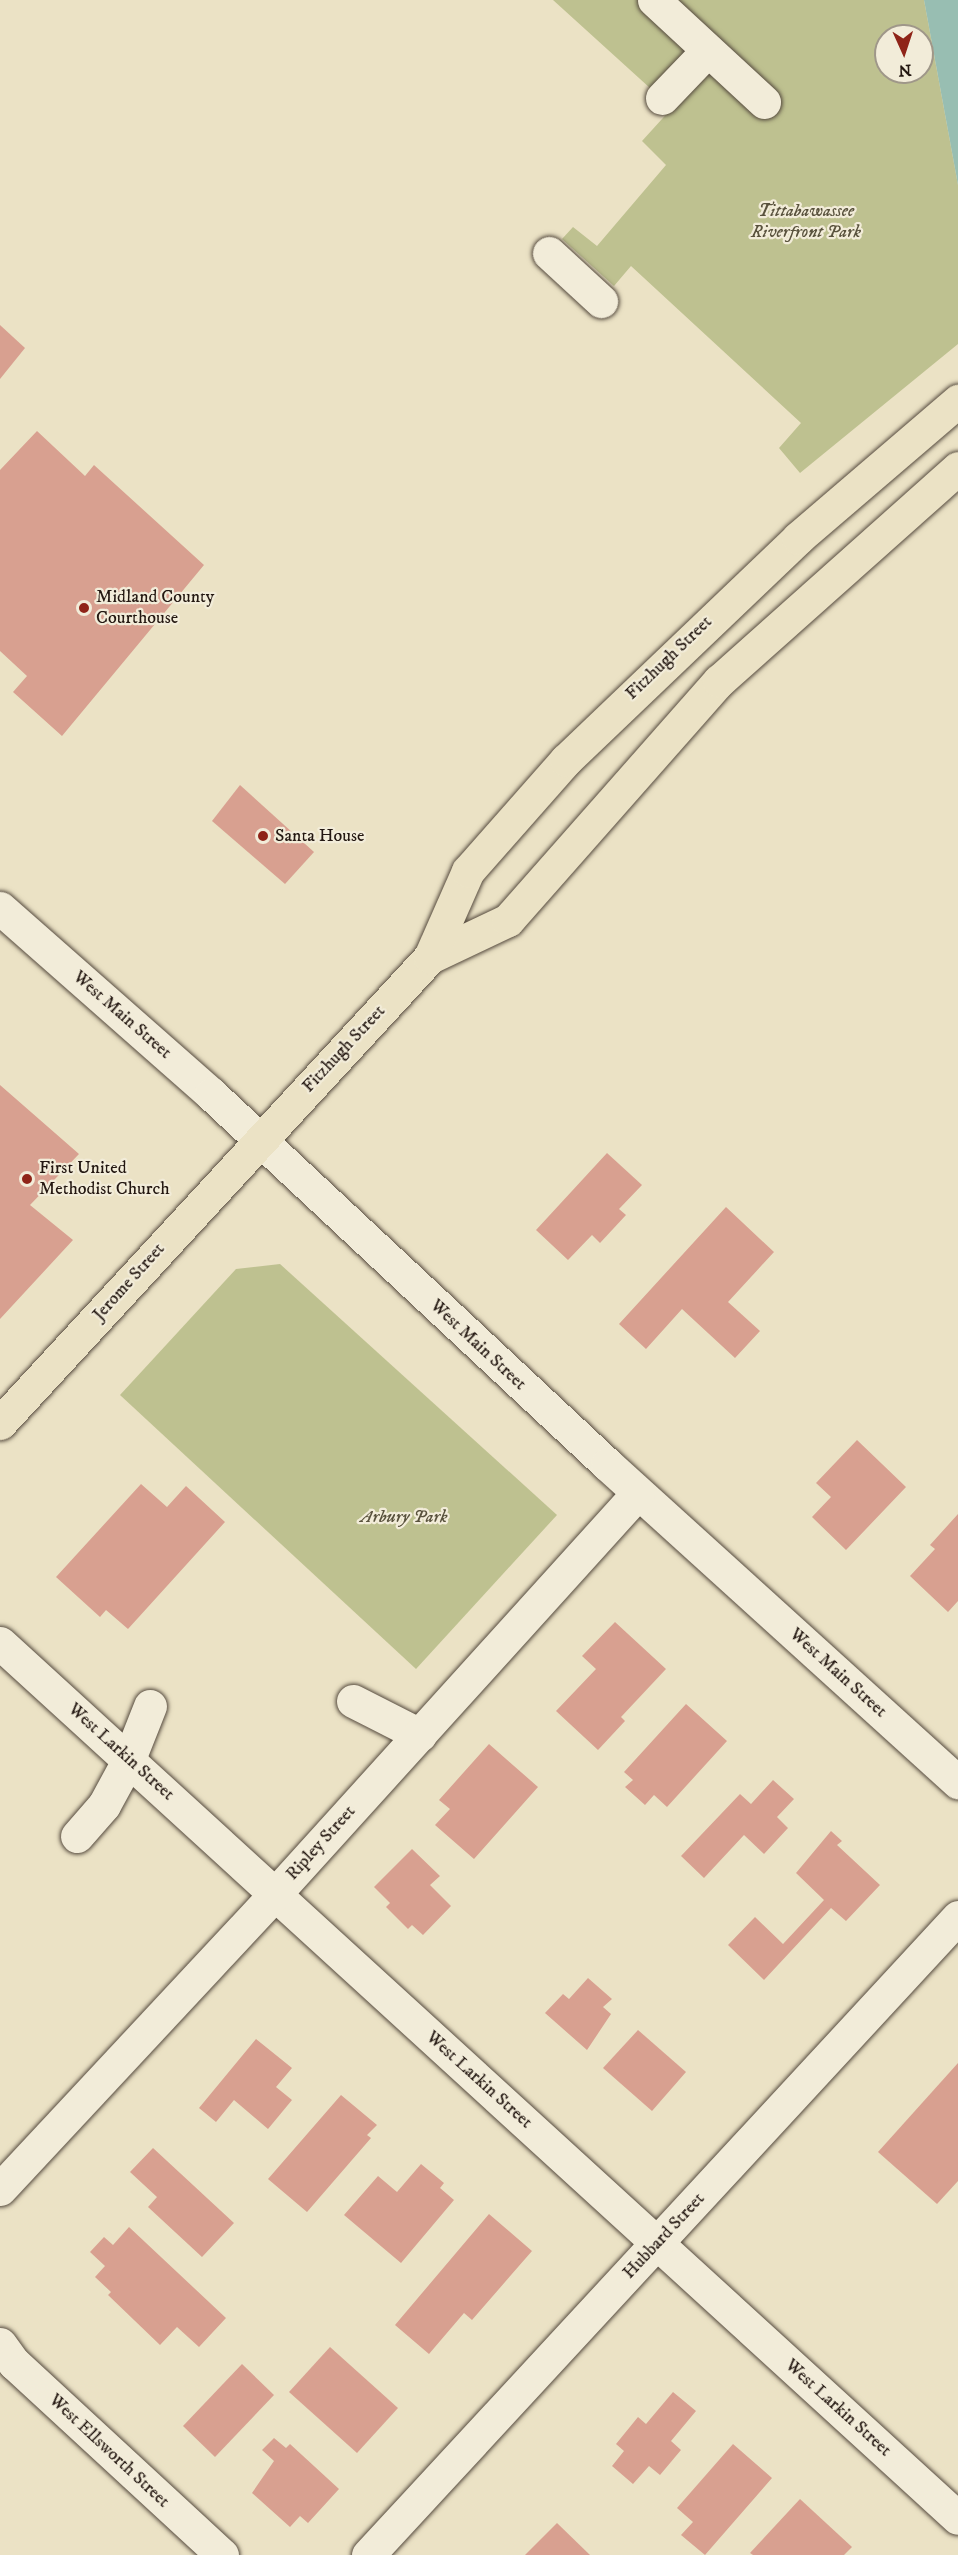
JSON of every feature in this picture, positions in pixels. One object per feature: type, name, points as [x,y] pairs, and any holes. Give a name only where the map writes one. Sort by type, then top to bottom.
[{"type":"highway","name":"Fitzhugh Street","points":[[257,1140],[430,957],[468,871],[566,760],[789,546],[958,401]]},
{"type":"highway","name":"Fitzhugh Street","points":[[430,957],[508,920],[719,681],[958,468]]},
{"type":"highway","name":"Jerome Street","points":[[0,1423],[257,1140]]},
{"type":"street","points":[[654,0],[764,102]]},
{"type":"street","points":[[662,98],[708,50]]},
{"type":"street","points":[[549,253],[601,301]]},
{"type":"street","name":"West Main Street","points":[[0,908],[212,1094],[257,1140],[638,1493],[958,1782]]},
{"type":"street","name":"Ripley Street","points":[[0,2189],[275,1894],[638,1493]]},
{"type":"street","name":"West Larkin Street","points":[[0,1643],[958,2518]]},
{"type":"street","points":[[353,1701],[420,1735]]},
{"type":"street","points":[[77,1836],[104,1805],[129,1759],[150,1706]]},
{"type":"street","name":"Hubbard Street","points":[[368,2555],[958,1917]]},
{"type":"street","name":"West Ellsworth Street","points":[[5,2362],[222,2555]]},
{"type":"green space","name":"Tittabawassee Riverfront Park","points":[[553,0],[924,0],[928,24],[874,24],[874,84],[934,84],[934,54],[958,185],[958,344],[800,473],[779,448],[801,423],[631,266],[614,286],[562,239],[573,227],[597,246],[666,165],[642,141],[672,108]]},
{"type":"green space","name":"Arbury Park","points":[[280,1264],[557,1515],[416,1669],[120,1395],[236,1269]]},
{"type":"water","points":[[924,0],[958,0],[958,185],[934,54],[934,24],[928,24]]},
{"type":"building","points":[[0,325],[25,348],[0,379]]},
{"type":"building","name":"Midland County Courthouse","points":[[37,431],[85,476],[94,465],[204,565],[62,736],[13,692],[27,676],[0,651],[0,470]]},
{"type":"building","name":"Santa House","points":[[240,785],[314,852],[285,884],[212,821]]},
{"type":"building","name":"First United Methodist Church","points":[[0,1085],[79,1154],[30,1205],[73,1240],[0,1319]]},
{"type":"building","points":[[607,1153],[642,1185],[619,1209],[626,1215],[600,1243],[592,1235],[568,1260],[536,1230]]},
{"type":"building","points":[[726,1207],[774,1252],[728,1302],[760,1331],[735,1358],[682,1309],[646,1349],[619,1324]]},
{"type":"building","points":[[857,1440],[906,1487],[846,1550],[812,1517],[831,1497],[816,1483]]},
{"type":"building","points":[[141,1484],[167,1507],[186,1486],[225,1522],[128,1629],[106,1610],[100,1617],[56,1577]]},
{"type":"building","points":[[958,1514],[958,1601],[948,1612],[910,1576],[935,1549],[930,1545]]},
{"type":"building","points":[[615,1622],[666,1669],[621,1717],[625,1721],[598,1750],[556,1711],[596,1669],[582,1656]]},
{"type":"building","points":[[686,1704],[727,1741],[667,1807],[654,1795],[645,1805],[625,1787],[633,1780],[624,1772]]},
{"type":"building","points":[[489,1744],[538,1787],[474,1859],[435,1825],[450,1809],[439,1800]]},
{"type":"building","points":[[773,1780],[794,1799],[777,1817],[788,1828],[764,1854],[744,1835],[704,1878],[681,1856],[740,1794],[751,1804]]},
{"type":"building","points":[[831,1831],[842,1841],[837,1845],[880,1885],[846,1921],[831,1908],[764,1980],[728,1945],[755,1917],[783,1944],[824,1900],[796,1873]]},
{"type":"building","points":[[412,1849],[440,1876],[430,1885],[451,1906],[423,1935],[412,1925],[408,1929],[386,1907],[390,1903],[374,1887]]},
{"type":"building","points":[[588,1978],[612,1999],[603,2007],[611,2014],[587,2050],[545,2013],[563,1994],[569,1999]]},
{"type":"building","points":[[638,2030],[686,2072],[652,2111],[603,2068]]},
{"type":"building","points":[[256,2039],[292,2068],[276,2087],[292,2100],[268,2129],[234,2100],[216,2122],[199,2108]]},
{"type":"building","points":[[958,2063],[958,2181],[937,2204],[878,2152]]},
{"type":"building","points":[[341,2095],[377,2125],[367,2135],[371,2138],[307,2212],[268,2179]]},
{"type":"building","points":[[153,2148],[234,2223],[202,2257],[148,2207],[157,2197],[130,2172]]},
{"type":"building","points":[[421,2164],[444,2183],[440,2188],[454,2200],[401,2263],[344,2215],[378,2176],[397,2192]]},
{"type":"building","points":[[489,2214],[532,2251],[472,2320],[464,2313],[429,2354],[395,2325]]},
{"type":"building","points":[[129,2227],[226,2318],[199,2347],[177,2327],[160,2345],[108,2295],[111,2292],[95,2277],[105,2266],[90,2252],[104,2237],[113,2245]]},
{"type":"building","points":[[330,2347],[398,2408],[357,2453],[289,2392]]},
{"type":"building","points":[[242,2364],[274,2395],[215,2457],[183,2426]]},
{"type":"building","points":[[673,2392],[696,2411],[671,2441],[681,2450],[660,2475],[649,2466],[633,2484],[612,2466],[624,2451],[616,2444],[638,2417],[646,2424]]},
{"type":"building","points":[[274,2438],[286,2448],[290,2444],[339,2489],[308,2523],[300,2516],[290,2527],[252,2493],[274,2461],[262,2450]]},
{"type":"building","points":[[733,2444],[772,2478],[705,2555],[681,2535],[693,2522],[677,2508]]},
{"type":"building","points":[[800,2499],[852,2547],[844,2555],[753,2555],[750,2553]]},
{"type":"building","points":[[557,2523],[590,2555],[525,2555]]},
{"type":"place","name":"Midland County Courthouse","points":[[84,608]]},
{"type":"place","name":"Santa House","points":[[263,836]]},
{"type":"place","name":"First United Methodist Church","points":[[27,1179]]}]
